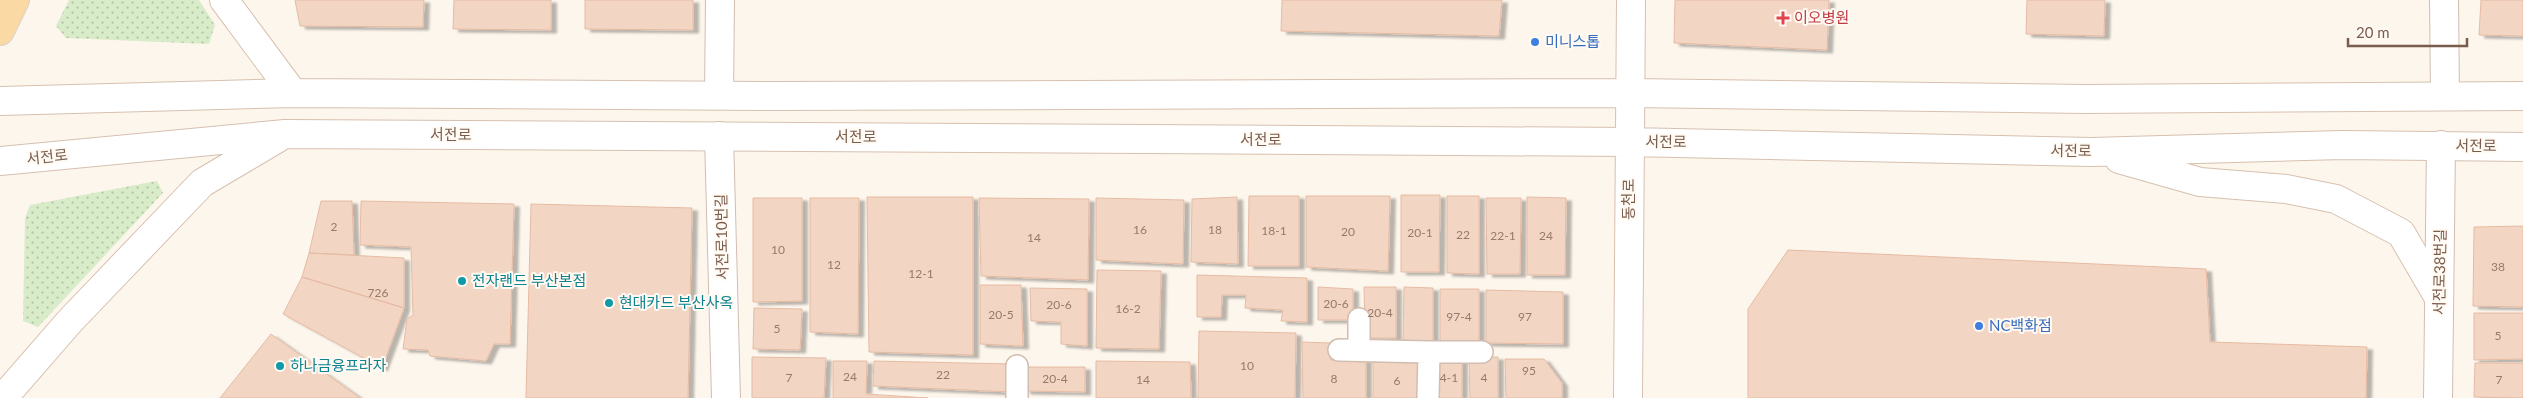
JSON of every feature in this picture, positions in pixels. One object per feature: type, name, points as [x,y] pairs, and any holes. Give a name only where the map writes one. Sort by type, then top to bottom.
[{"type":"main road","points":[[0,32],[14,0]]},
{"type":"main road","points":[[224,0],[294,93]]},
{"type":"main road","points":[[719,95],[720,0]]},
{"type":"main road","name":"동천로","points":[[1628,398],[1631,0]]},
{"type":"main road","points":[[2444,0],[2444,95]]},
{"type":"main road","points":[[0,101],[294,93],[719,95],[1631,93],[2085,99],[2444,95],[2523,96]]},
{"type":"main road","points":[[3,398],[70,321],[202,183],[285,134]]},
{"type":"main road","name":"서전로","points":[[0,162],[285,134],[1630,142],[2091,152],[2442,145],[2523,147]]},
{"type":"main road","name":"서전로10번길","points":[[720,136],[726,398]]},
{"type":"main road","name":"서전로38번길","points":[[2438,398],[2442,145]]},
{"type":"main road","points":[[2091,152],[2200,182],[2286,189],[2336,199],[2401,233],[2439,298]]},
{"type":"lane","points":[[1359,319],[1349,350],[1482,352]]},
{"type":"lane","points":[[1428,398],[1429,352]]},
{"type":"lane","points":[[1018,366],[1018,398]]},
{"type":"green space","points":[[69,0],[199,0],[215,25],[209,44],[66,38],[56,26]]},
{"type":"green space","points":[[157,181],[163,193],[38,327],[23,321],[25,218],[30,205]]},
{"type":"building","points":[[295,0],[424,0],[423,27],[300,26]]},
{"type":"building","points":[[454,0],[551,0],[551,30],[453,29]]},
{"type":"building","points":[[585,0],[693,0],[693,30],[585,29]]},
{"type":"building","points":[[1282,0],[1502,0],[1499,36],[1281,31]]},
{"type":"building","points":[[1675,0],[1829,0],[1827,50],[1674,43]]},
{"type":"building","points":[[2027,0],[2105,0],[2104,36],[2026,34]]},
{"type":"building","points":[[2481,0],[2523,0],[2523,36],[2479,35]]},
{"type":"building","points":[[1401,195],[1440,195],[1439,272],[1401,272]]},
{"type":"building","points":[[1249,196],[1299,196],[1299,266],[1248,266]]},
{"type":"building","points":[[1306,196],[1390,196],[1388,271],[1306,267]]},
{"type":"building","points":[[1447,196],[1479,196],[1479,274],[1447,273]]},
{"type":"building","points":[[867,197],[973,197],[973,355],[869,352]]},
{"type":"building","points":[[1237,197],[1238,264],[1191,262],[1192,199]]},
{"type":"building","points":[[1527,197],[1566,198],[1565,275],[1527,275]]},
{"type":"building","points":[[753,198],[802,198],[802,301],[753,302]]},
{"type":"building","points":[[810,198],[859,198],[858,334],[810,332]]},
{"type":"building","points":[[979,198],[1089,199],[1088,280],[981,276]]},
{"type":"building","points":[[1096,198],[1184,200],[1183,264],[1096,260]]},
{"type":"building","points":[[1486,198],[1521,198],[1520,274],[1487,274]]},
{"type":"building","points":[[321,201],[352,201],[354,255],[309,253]]},
{"type":"building","name":"전자랜드 부산본점","points":[[361,201],[514,204],[510,344],[494,344],[486,361],[430,356],[428,350],[403,349],[407,319],[413,315],[411,247],[360,245]]},
{"type":"building","name":"현대카드 부산사옥","points":[[531,204],[692,208],[688,398],[526,398]]},
{"type":"building","points":[[2523,226],[2523,307],[2473,306],[2474,227]]},
{"type":"building","name":"NC백화점","points":[[1788,250],[2206,269],[2210,342],[2367,347],[2366,398],[1748,398],[1748,309]]},
{"type":"building","points":[[309,253],[404,258],[404,308],[302,277]]},
{"type":"building","points":[[1097,270],[1161,271],[1159,349],[1096,348]]},
{"type":"building","points":[[1197,275],[1307,278],[1307,322],[1281,321],[1283,310],[1245,308],[1246,295],[1222,295],[1221,317],[1197,317]]},
{"type":"building","points":[[302,277],[404,308],[382,368],[283,314]]},
{"type":"building","points":[[980,285],[1021,285],[1023,346],[980,344]]},
{"type":"building","points":[[1318,287],[1353,289],[1353,320],[1318,320]]},
{"type":"building","points":[[1364,287],[1396,287],[1396,338],[1365,338]]},
{"type":"building","points":[[1404,287],[1433,288],[1433,342],[1403,342]]},
{"type":"building","points":[[1030,288],[1087,289],[1087,346],[1061,344],[1061,322],[1031,321]]},
{"type":"building","points":[[1440,289],[1479,289],[1479,345],[1440,345]]},
{"type":"building","points":[[1486,290],[1563,292],[1563,344],[1486,343]]},
{"type":"building","points":[[754,308],[802,309],[800,350],[753,349]]},
{"type":"building","points":[[2474,313],[2523,313],[2523,359],[2474,360]]},
{"type":"building","points":[[1199,331],[1296,333],[1295,398],[1198,398]]},
{"type":"building","name":"하나금융프라자","points":[[271,334],[360,398],[220,398]]},
{"type":"building","points":[[1302,342],[1330,343],[1331,360],[1366,359],[1366,398],[1303,398]]},
{"type":"building","points":[[752,357],[826,358],[824,398],[752,398]]},
{"type":"building","points":[[1437,357],[1462,357],[1462,398],[1437,398]]},
{"type":"building","points":[[1469,357],[1498,357],[1498,398],[1470,398]]},
{"type":"building","points":[[1505,359],[1544,359],[1562,383],[1562,398],[1506,398]]},
{"type":"building","points":[[833,361],[867,361],[866,394],[928,398],[833,398]]},
{"type":"building","points":[[874,361],[1012,364],[1012,392],[873,386]]},
{"type":"building","points":[[1096,361],[1190,362],[1191,398],[1096,398]]},
{"type":"building","points":[[1373,362],[1420,363],[1420,398],[1373,398]]},
{"type":"building","points":[[2475,363],[2523,363],[2523,398],[2474,397]]},
{"type":"building","points":[[1025,367],[1085,367],[1085,392],[1025,391]]},
{"type":"place","name":"이오병원","points":[[1783,18]]},
{"type":"place","name":"미니스톱","points":[[1535,42]]},
{"type":"place","name":"전자랜드 부산본점","points":[[462,281]]},
{"type":"place","name":"현대카드 부산사옥","points":[[609,303]]},
{"type":"place","name":"NC백화점","points":[[1979,326]]},
{"type":"place","name":"하나금융프라자","points":[[280,366]]}]
